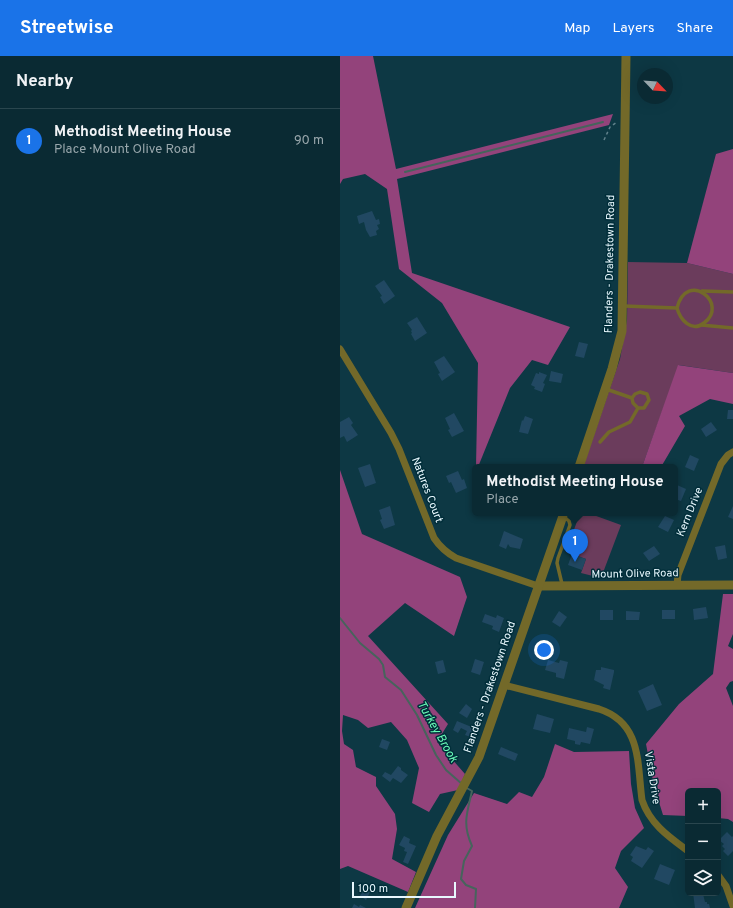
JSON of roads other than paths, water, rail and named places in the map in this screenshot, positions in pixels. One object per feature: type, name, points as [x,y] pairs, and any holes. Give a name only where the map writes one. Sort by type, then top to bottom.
[{"type":"street","name":"Flanders - Drakestown Road","points":[[580,464],[606,388],[622,331],[626,56]]},
{"type":"street","name":"Natures Court","points":[[340,350],[392,433],[437,543],[448,554],[456,558],[538,586]]},
{"type":"street","name":"Kern Drive","points":[[677,585],[678,575],[721,464],[728,455],[733,452]]},
{"type":"street","name":"Flanders - Drakestown Road","points":[[406,908],[437,836],[462,791],[482,748],[563,516]]},
{"type":"street","name":"Mount Olive Road","points":[[538,586],[733,585]]},
{"type":"street","name":"Vista Drive","points":[[504,685],[599,709],[610,713],[622,722],[631,736],[636,748],[642,800],[645,808],[651,820],[661,831],[685,849]]},
{"type":"street","points":[[721,880],[726,886],[733,906]]},
{"type":"lane","points":[[733,292],[692,291],[684,295],[678,303],[677,308],[681,319],[690,325],[733,328]]},
{"type":"lane","points":[[701,325],[709,319],[712,310],[710,300],[702,291]]},
{"type":"lane","points":[[623,306],[677,308]]},
{"type":"lane","points":[[606,388],[632,398]]},
{"type":"lane","points":[[600,442],[613,430],[630,422],[638,408],[646,406],[649,397],[645,393],[640,392],[635,394],[632,398],[632,403],[638,408]]},
{"type":"lane","points":[[562,586],[563,582],[558,558],[570,525],[569,521],[564,516]]},
{"type":"waterway","points":[[405,172],[603,122]]},
{"type":"waterway","name":"Turkey Brook","points":[[340,618],[360,643],[379,659],[383,665],[385,677],[401,690],[417,715],[436,755],[446,770],[462,784]]},
{"type":"waterway","name":"Turkey Brook","points":[[465,787],[472,791],[466,818],[467,831],[472,846],[464,861],[461,879],[466,885],[476,889],[475,908]]},
{"type":"place","name":"Methodist Meeting House","points":[[575,562]]}]
